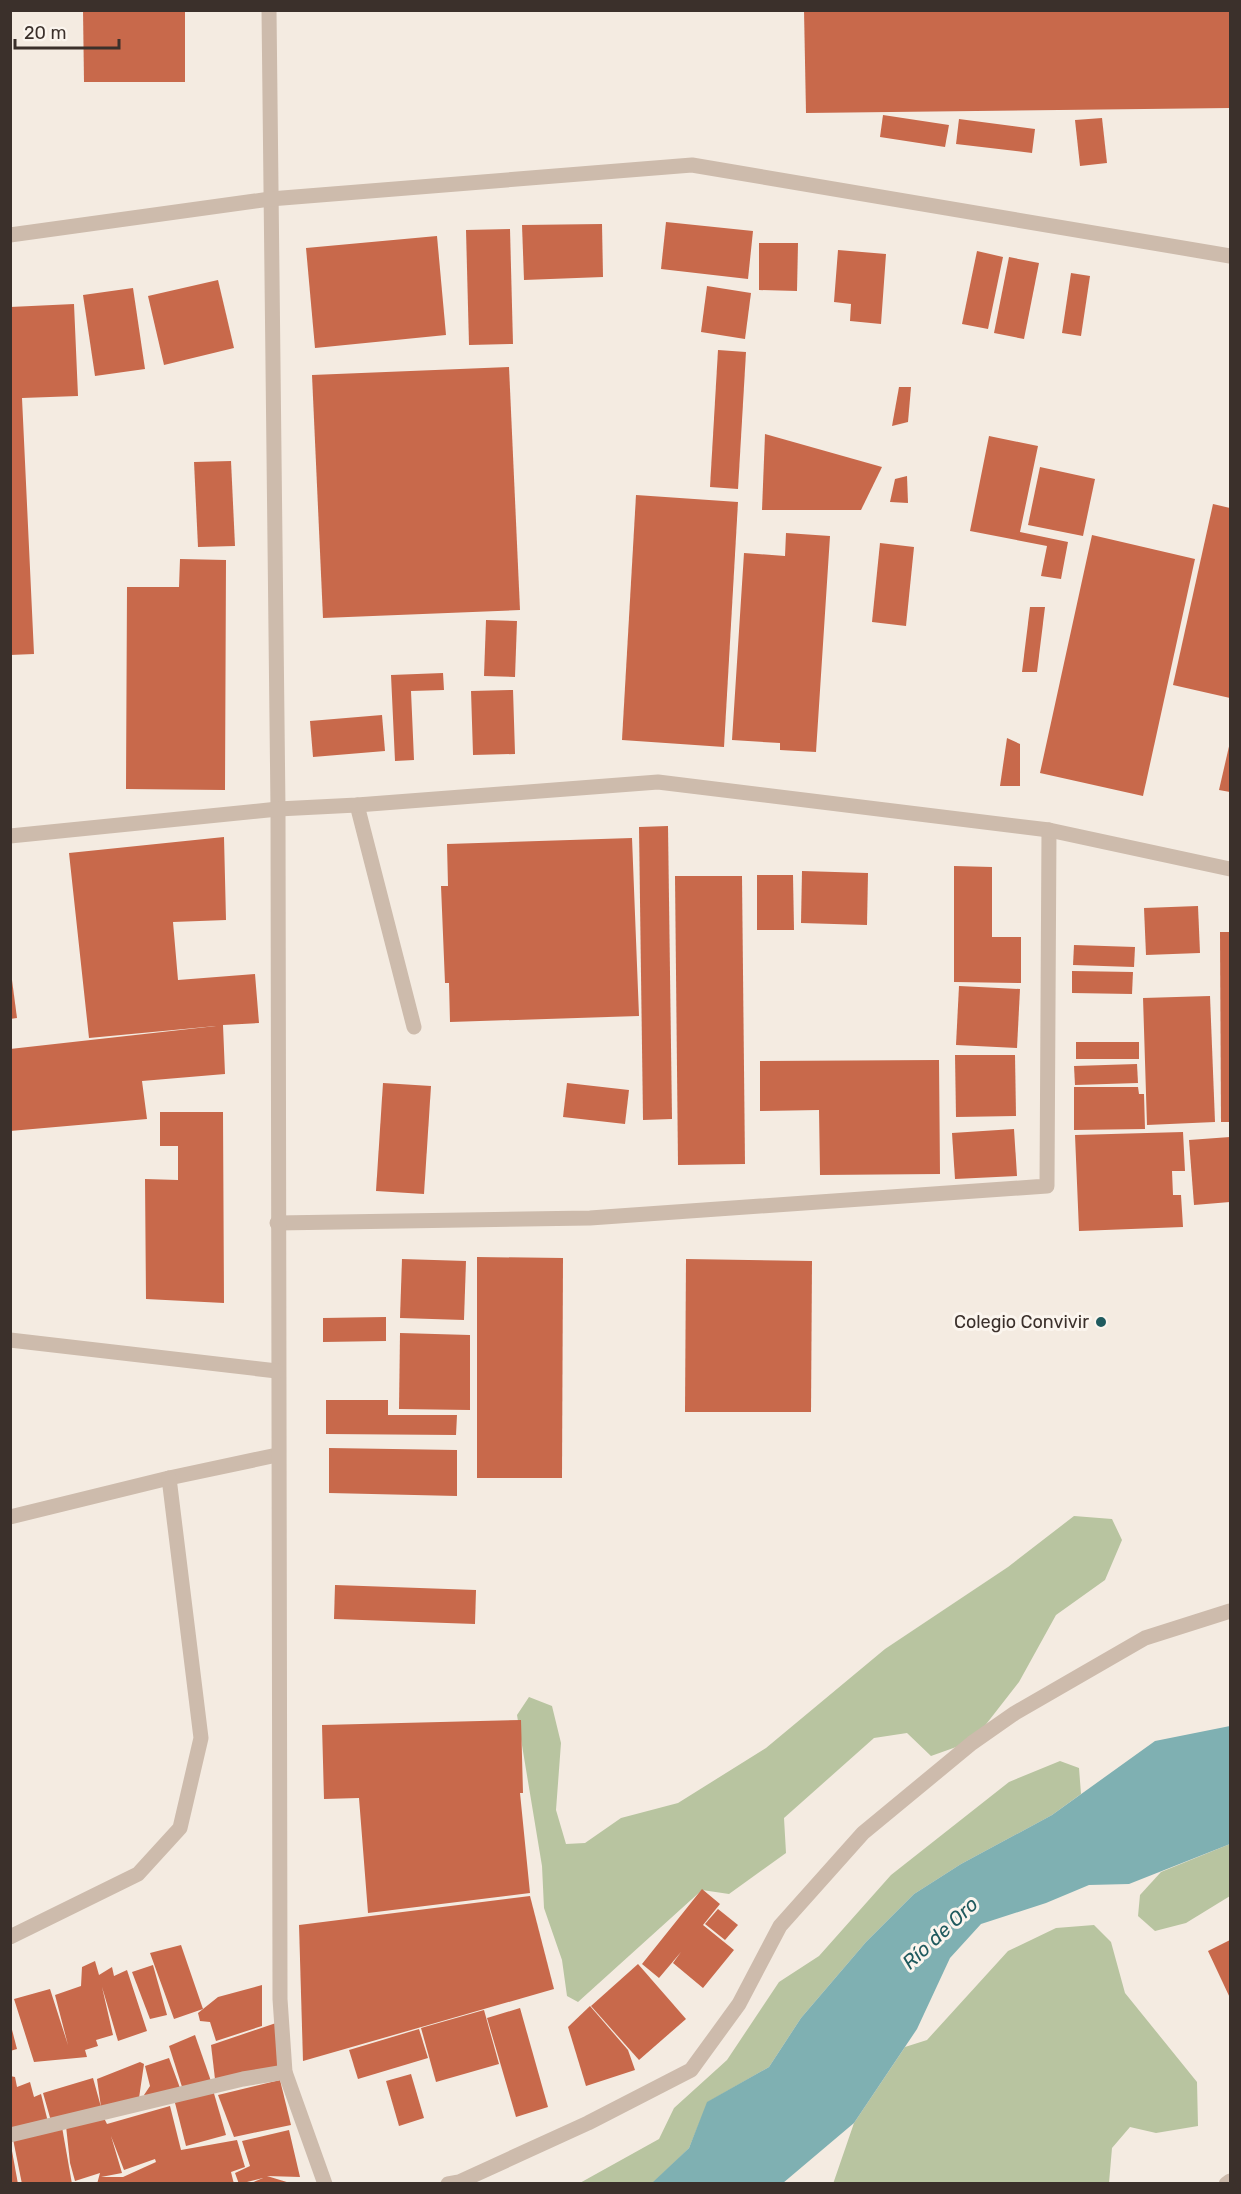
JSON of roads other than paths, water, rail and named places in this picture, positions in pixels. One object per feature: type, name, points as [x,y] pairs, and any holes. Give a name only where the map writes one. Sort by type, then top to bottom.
[{"type":"street","points":[[269,10],[278,809],[279,1987],[285,2072],[325,2184]]},
{"type":"street","points":[[10,235],[270,199],[692,165],[1230,256]]},
{"type":"street","points":[[10,836],[278,809],[357,806],[658,782],[1049,830],[1230,868]]},
{"type":"street","points":[[357,806],[414,1027]]},
{"type":"street","points":[[277,1223],[590,1218],[1047,1186],[1049,830]]},
{"type":"street","points":[[10,1340],[277,1371]]},
{"type":"street","points":[[10,1517],[169,1478],[277,1455]]},
{"type":"street","points":[[10,1937],[138,1874],[180,1828],[201,1738],[169,1478]]},
{"type":"street","points":[[455,2183],[588,2123],[690,2070],[739,2004],[780,1926],[863,1833],[972,1743],[1015,1713],[1145,1638],[1230,1611]]},
{"type":"street","points":[[10,2134],[232,2082],[285,2072]]},
{"type":"street","points":[[1226,2184],[1230,2181]]},
{"type":"water","name":"Río de Oro","points":[[1230,1726],[1230,1844],[1129,1884],[1089,1885],[1046,1903],[981,1924],[950,1958],[917,2029],[854,2123],[783,2183],[652,2183],[689,2148],[707,2102],[769,2067],[801,2018],[866,1942],[914,1894],[961,1864],[1052,1815],[1155,1741]]},
{"type":"place","name":"Colegio Convivir","points":[[1101,1322]]}]
